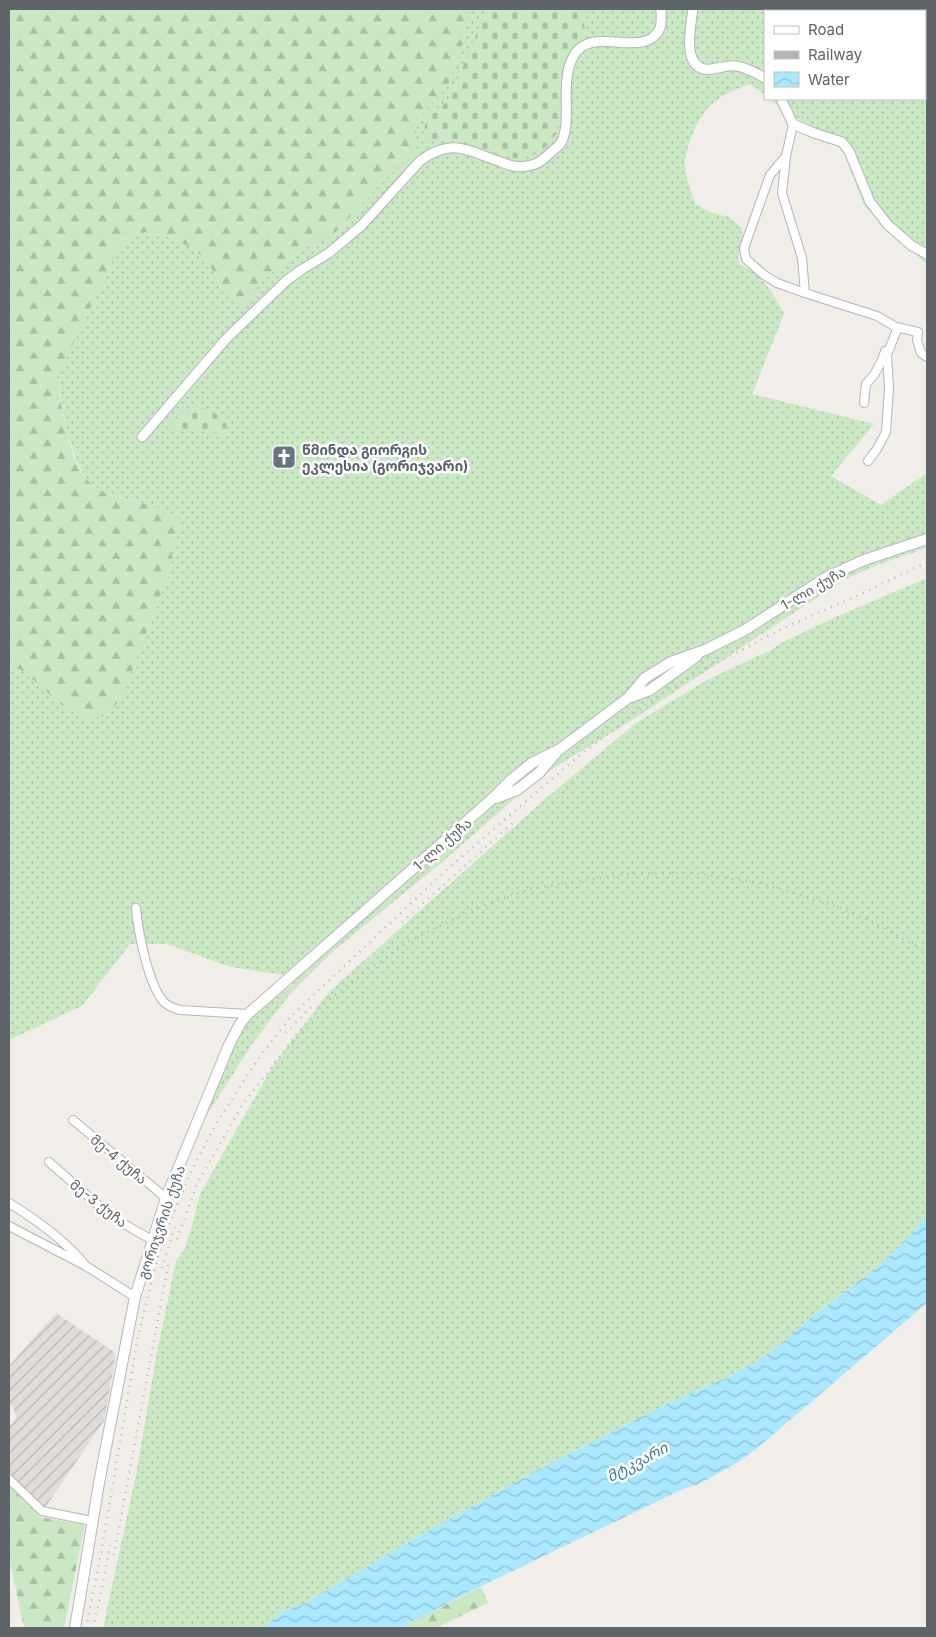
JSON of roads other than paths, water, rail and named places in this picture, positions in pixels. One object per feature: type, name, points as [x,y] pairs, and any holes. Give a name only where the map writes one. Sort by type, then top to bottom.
[{"type":"main road","name":"1-ლი ქუჩა","points":[[391,888],[532,763],[560,749],[628,698],[650,690],[705,650],[745,630],[827,577],[864,560],[927,539]]},
{"type":"main road","name":"გორიჯვრის ქუჩა","points":[[75,1628],[122,1357],[135,1298],[166,1198],[229,1044],[248,1014],[391,888]]},
{"type":"street","points":[[142,437],[184,386],[237,328],[286,282],[301,270],[329,253],[362,225],[420,160],[442,148],[455,146],[516,168],[540,163],[560,143],[565,129],[568,70],[573,56],[581,46],[592,41],[634,43],[647,41],[656,34],[661,26],[661,9]]},
{"type":"street","points":[[692,9],[689,54],[695,64],[704,69],[735,66],[752,70],[764,77]]},
{"type":"street","points":[[782,100],[792,124],[782,193],[802,258],[805,293]]},
{"type":"street","points":[[792,124],[842,142],[849,151],[870,202],[888,225],[912,246],[927,254]]},
{"type":"street","points":[[786,156],[770,175],[744,248],[746,259],[764,275],[777,283],[877,316],[896,330],[927,331]]},
{"type":"street","points":[[864,403],[866,384],[874,375],[882,360],[885,348],[896,330]]},
{"type":"street","points":[[868,461],[886,432],[889,388],[887,356],[896,330]]},
{"type":"street","points":[[918,332],[917,340],[920,353],[927,357]]},
{"type":"street","points":[[136,908],[145,957],[162,1001],[170,1007],[180,1010],[248,1014]]},
{"type":"street","name":"მე-4 ქუჩა","points":[[73,1120],[166,1198]]},
{"type":"street","name":"მე-3 ქუჩა","points":[[49,1162],[112,1216],[152,1240]]},
{"type":"street","points":[[9,1203],[28,1214],[76,1254],[86,1266]]},
{"type":"street","points":[[9,1226],[86,1266],[135,1298]]},
{"type":"street","points":[[9,1479],[42,1511],[92,1522]]},
{"type":"water","name":"მტკვარი","points":[[927,1215],[927,1303],[740,1461],[699,1484],[683,1489],[467,1593],[400,1628],[263,1628],[283,1611],[306,1603],[417,1537],[538,1470],[669,1403],[726,1378],[757,1361],[880,1265],[903,1243]]},
{"type":"railway","points":[[86,1628],[102,1548],[138,1336],[161,1244],[190,1174],[216,1124],[256,1062],[291,1016],[452,865],[575,759],[652,700],[703,670],[784,628],[927,562]]},
{"type":"railway","points":[[402,922],[515,821]]},
{"type":"railway","points":[[177,1239],[197,1184],[241,1107],[296,1035],[325,1003],[409,941],[477,908],[529,889],[624,874],[694,873],[760,883],[827,903],[865,918],[927,952]]},
{"type":"railway","points":[[286,1033],[314,1004]]},
{"type":"railway","points":[[162,1268],[175,1227]]},
{"type":"railway","points":[[114,1555],[169,1260]]},
{"type":"railway","points":[[93,1628],[110,1545]]},
{"type":"place","name":"წმინდა გიორგის ეკლესია (გორიჯვარი)","points":[[284,457]]}]
